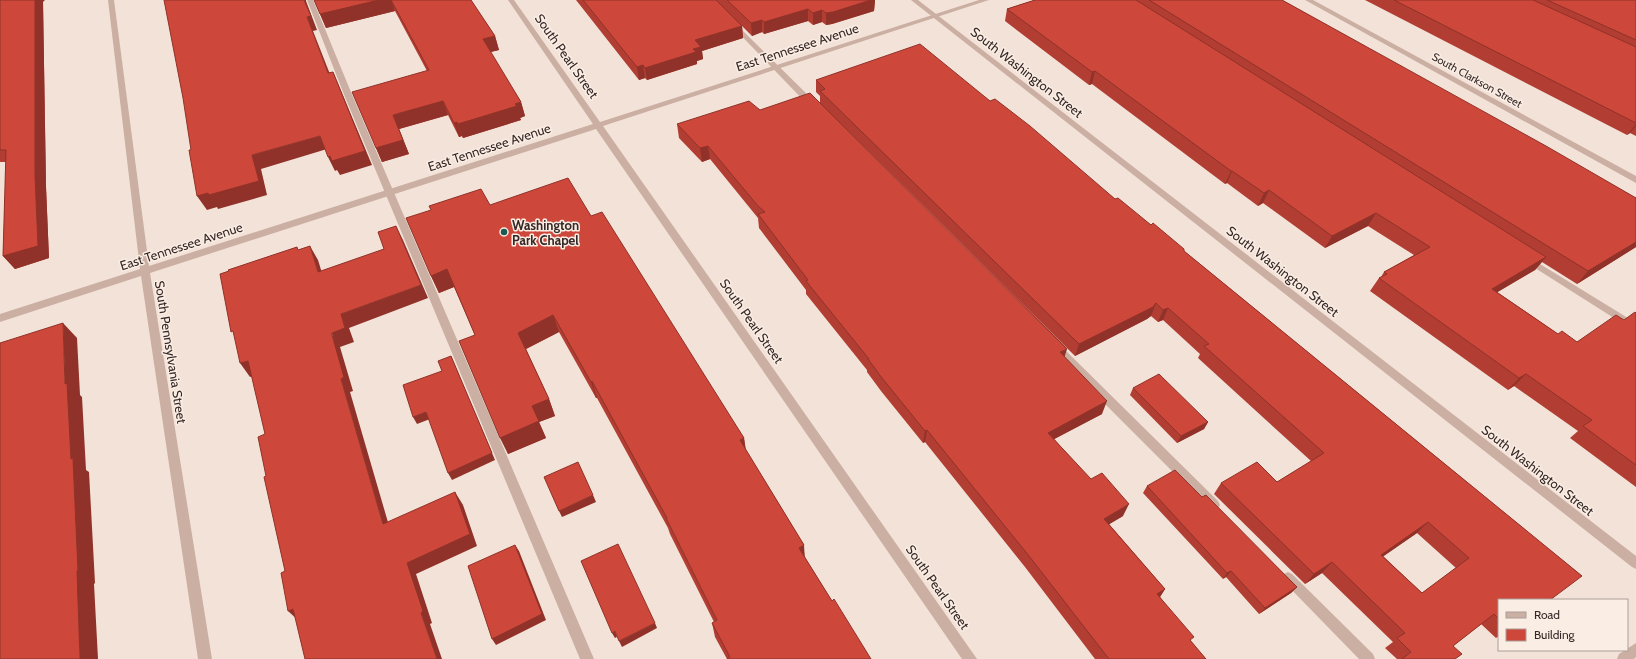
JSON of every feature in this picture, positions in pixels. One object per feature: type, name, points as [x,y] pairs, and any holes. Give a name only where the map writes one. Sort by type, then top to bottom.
[{"type":"street","name":"South Pennsylvania Street","points":[[111,0],[145,271],[205,659]]},
{"type":"street","points":[[310,0],[587,659]]},
{"type":"street","name":"South Pearl Street","points":[[511,0],[970,659]]},
{"type":"street","name":"South Washington Street","points":[[914,0],[1636,563]]},
{"type":"street","name":"East Tennessee Avenue","points":[[0,318],[986,0]]},
{"type":"street","name":"South Clarkson Street","points":[[1308,0],[1636,180]]},
{"type":"street","points":[[726,17],[817,109]]},
{"type":"street","points":[[1522,255],[1636,328]]},
{"type":"street","points":[[1048,339],[1222,513]]},
{"type":"street","points":[[1278,569],[1368,659]]},
{"type":"street","points":[[1624,659],[1636,649]]},
{"type":"building","points":[[0,0],[35,0],[35,175],[38,246],[3,256],[6,150],[0,150]]},
{"type":"building","points":[[164,0],[304,0],[311,16],[307,17],[328,73],[333,72],[365,151],[332,161],[330,156],[328,157],[320,136],[252,155],[259,181],[209,195],[208,193],[197,196],[189,150],[191,150],[183,98]]},
{"type":"building","points":[[314,0],[379,0],[320,14]]},
{"type":"building","points":[[391,0],[471,0],[495,36],[483,39],[521,102],[515,104],[517,106],[458,124],[457,122],[454,123],[443,101],[393,115],[403,140],[376,148],[352,92],[429,70]]},
{"type":"building","points":[[583,0],[716,0],[742,26],[695,40],[701,47],[693,49],[696,52],[645,68],[643,65],[637,67]]},
{"type":"building","points":[[727,0],[871,0],[833,12],[826,13],[822,10],[813,13],[808,9],[764,22],[762,20],[751,23]]},
{"type":"building","points":[[1035,0],[1136,0],[1546,257],[1492,289],[1558,334],[1562,331],[1577,342],[1616,315],[1624,320],[1635,312],[1636,465],[1583,426],[1592,420],[1526,374],[1519,378],[1379,278],[1387,274],[1384,272],[1430,247],[1376,213],[1332,236],[1269,190],[1264,193],[1231,171],[1095,71],[1092,72],[1007,9]]},
{"type":"building","points":[[1149,0],[1282,0],[1546,146],[1636,198],[1636,242],[1588,271]]},
{"type":"building","points":[[1394,0],[1533,0],[1636,47],[1636,123]]},
{"type":"building","points":[[1547,0],[1636,0],[1636,40]]},
{"type":"building","points":[[920,44],[990,101],[995,99],[1030,126],[1115,199],[1118,198],[1151,225],[1153,223],[1184,249],[1184,251],[1582,576],[1551,599],[1498,599],[1498,618],[1494,614],[1453,646],[1462,654],[1455,659],[1402,659],[1411,652],[1397,638],[1405,633],[1332,562],[1314,574],[1221,483],[1257,462],[1277,482],[1324,453],[1204,346],[1209,344],[1168,308],[1163,310],[1156,303],[1153,307],[1079,344],[820,91],[825,89],[816,80]],"holes":[[[1428,522],[1469,558],[1422,593],[1381,555]]]},
{"type":"building","points":[[810,93],[1067,349],[1060,352],[1107,401],[1048,433],[1091,479],[1102,473],[1129,504],[1104,519],[1165,589],[1157,594],[1194,637],[1190,640],[1206,659],[1109,659],[1029,556],[927,430],[925,431],[882,378],[869,359],[806,281],[808,280],[758,214],[765,212],[758,206],[708,146],[700,148],[677,124],[749,101],[760,110]]},
{"type":"building","points":[[568,178],[591,216],[602,212],[744,438],[740,440],[804,545],[799,548],[832,601],[834,599],[871,659],[727,659],[730,657],[712,623],[717,620],[667,518],[592,381],[591,382],[553,315],[518,333],[549,399],[532,406],[539,421],[500,438],[459,341],[475,335],[447,269],[431,276],[406,218],[431,210],[429,206],[481,189],[490,205]]},
{"type":"building","points":[[396,226],[421,285],[341,314],[345,328],[332,333],[332,335],[344,377],[341,379],[383,524],[455,492],[470,534],[407,563],[423,611],[421,613],[437,659],[305,659],[293,609],[288,611],[281,573],[285,571],[264,477],[266,476],[258,437],[265,434],[248,361],[240,363],[233,331],[231,332],[220,274],[297,247],[298,250],[310,246],[318,272],[384,249],[378,232]]},
{"type":"building","points":[[63,323],[65,384],[67,383],[71,459],[73,458],[80,659],[0,659],[0,343]]},
{"type":"building","points":[[451,356],[492,453],[448,473],[426,412],[413,417],[403,385],[442,371],[438,361]]},
{"type":"building","points":[[1159,374],[1208,422],[1181,436],[1133,388]]},
{"type":"building","points":[[578,462],[593,495],[559,511],[544,477]]},
{"type":"building","points":[[1175,470],[1202,497],[1206,495],[1297,587],[1265,608],[1231,571],[1227,573],[1147,486]]},
{"type":"building","points":[[618,544],[655,623],[619,641],[615,631],[612,633],[581,561]]},
{"type":"building","points":[[515,545],[542,614],[492,639],[468,566]]},
{"type":"place","name":"Washington Park Chapel","points":[[504,232]]}]
